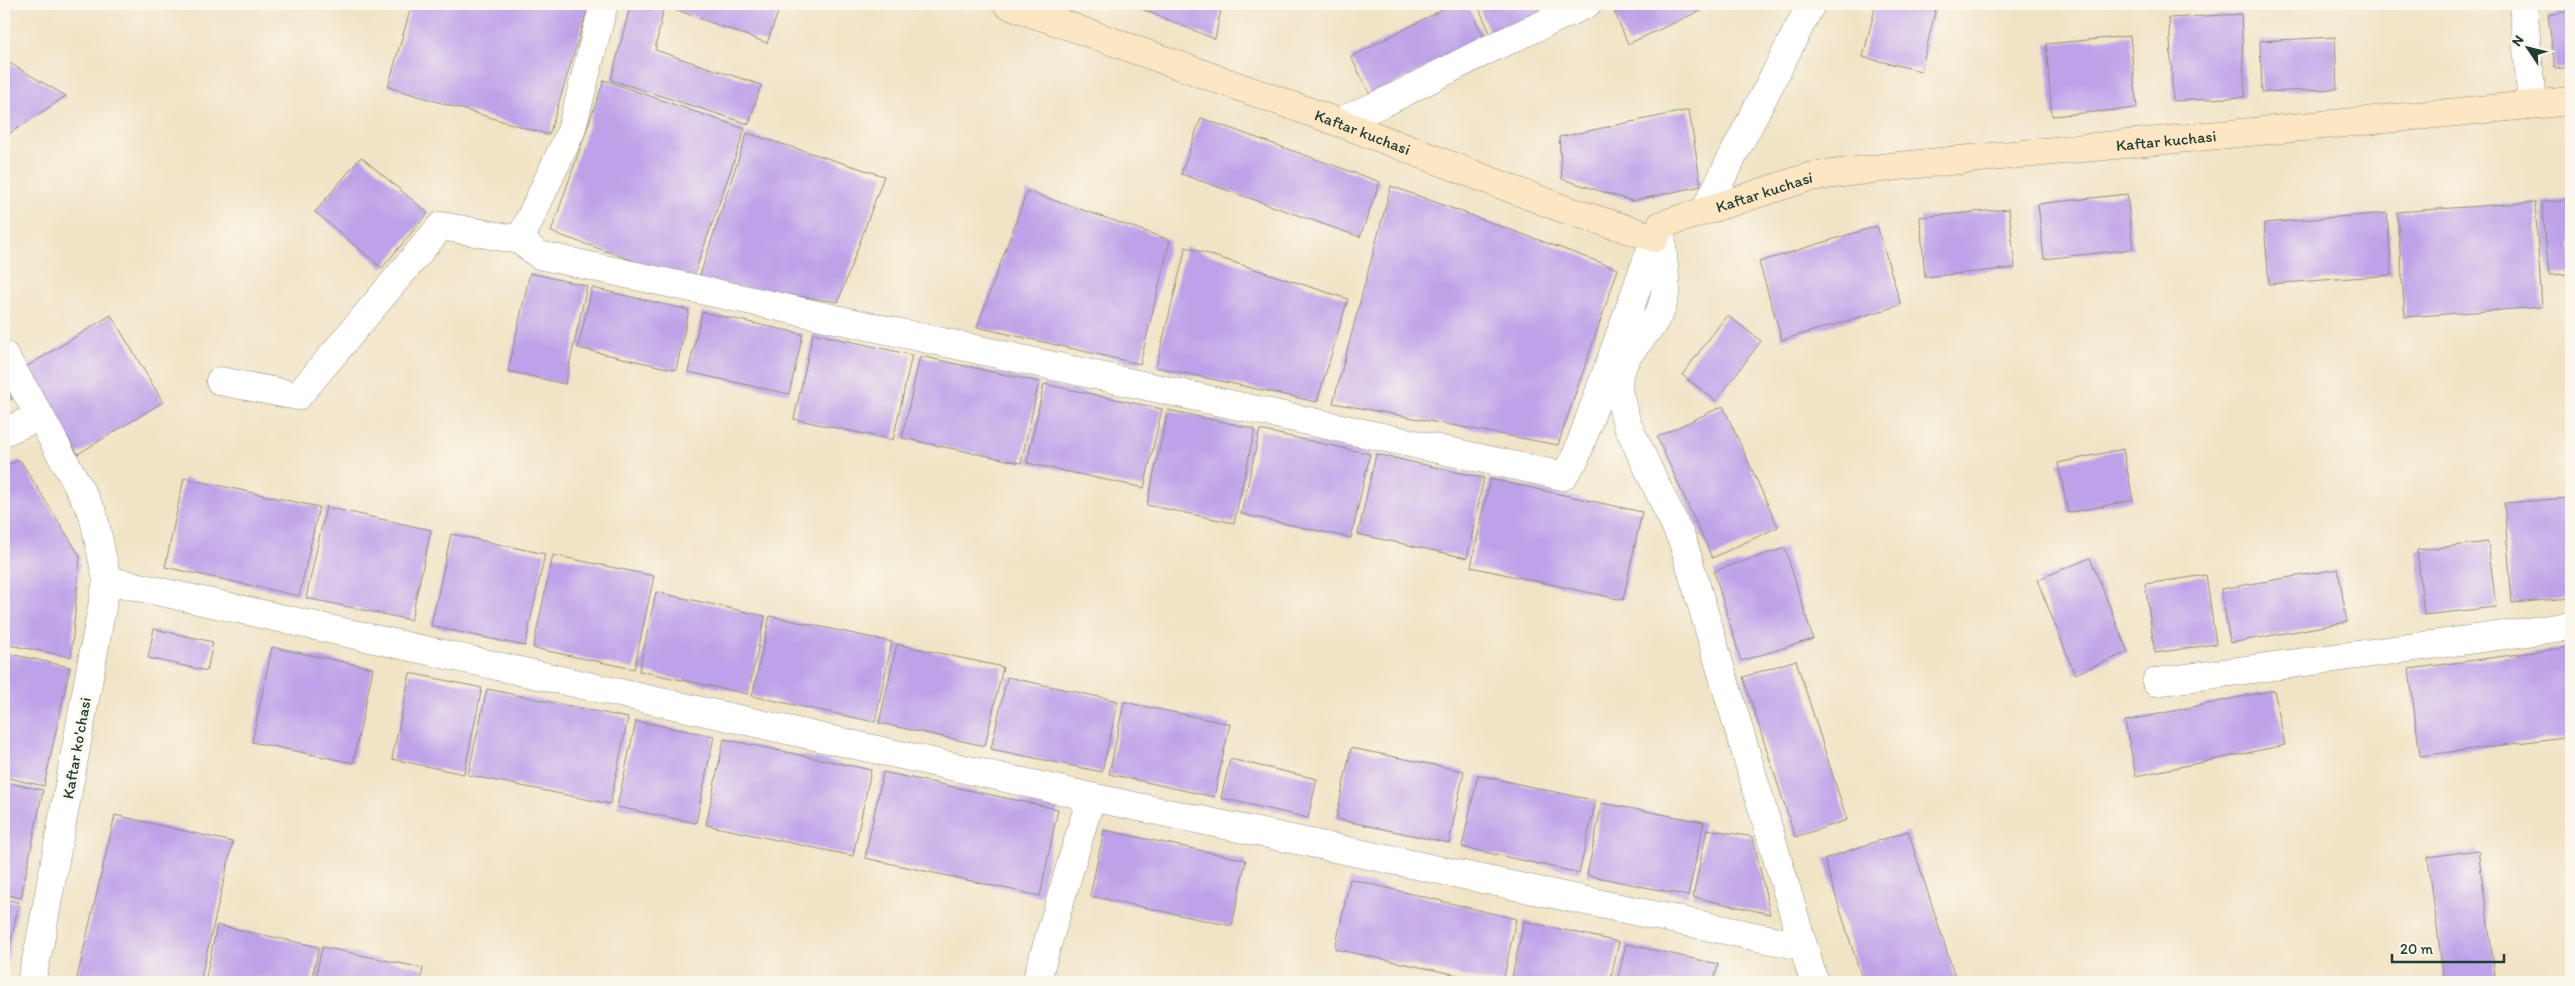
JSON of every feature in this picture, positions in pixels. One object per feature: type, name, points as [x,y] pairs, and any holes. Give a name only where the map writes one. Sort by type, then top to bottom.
[{"type":"street","points":[[520,240],[571,132],[604,4]]},
{"type":"street","name":"Kaftar kuchasi","points":[[1007,4],[1338,122],[1561,208],[1658,232],[1705,210],[1819,176],[1918,164],[2571,101]]},
{"type":"street","points":[[1338,122],[1385,102],[1485,51],[1587,4]]},
{"type":"street","points":[[1705,210],[1811,4]]},
{"type":"street","points":[[2523,4],[2532,104]]},
{"type":"street","points":[[220,381],[298,396],[441,226],[520,240],[539,255],[1563,476],[1575,459],[1658,232]]},
{"type":"street","points":[[1658,232],[1666,290],[1661,310],[1652,325],[1628,354],[1619,373],[1618,391],[1627,424],[1683,542],[1801,946],[1814,982]]},
{"type":"street","name":"Kaftar ko'chasi","points":[[4,355],[94,514],[107,580],[42,932],[31,982]]},
{"type":"street","points":[[4,432],[40,416]]},
{"type":"street","points":[[107,580],[1091,797],[1801,946]]},
{"type":"street","points":[[2156,682],[2571,626]]},
{"type":"street","points":[[1036,982],[1091,797]]},
{"type":"building","points":[[412,4],[589,4],[549,135],[388,87]]},
{"type":"building","points":[[660,4],[781,4],[767,43]]},
{"type":"building","points":[[1129,4],[1222,4],[1215,39]]},
{"type":"building","points":[[1453,4],[1467,4],[1484,37],[1371,96],[1351,57]]},
{"type":"building","points":[[1477,4],[1559,4],[1491,35]]},
{"type":"building","points":[[1611,4],[1715,4],[1628,44]]},
{"type":"building","points":[[1876,4],[1937,4],[1921,71],[1863,57]]},
{"type":"building","points":[[630,7],[663,11],[655,50],[761,85],[749,124],[611,80]]},
{"type":"building","points":[[2571,11],[2571,67],[2555,69],[2548,15]]},
{"type":"building","points":[[2241,14],[2245,97],[2173,101],[2169,18]]},
{"type":"building","points":[[2130,36],[2137,108],[2052,116],[2046,44]]},
{"type":"building","points":[[2335,37],[2337,89],[2262,92],[2260,41]]},
{"type":"building","points":[[4,60],[66,96],[4,137]]},
{"type":"building","points":[[604,80],[745,129],[692,281],[551,232]]},
{"type":"building","points":[[1689,110],[1701,186],[1632,201],[1562,179],[1559,137]]},
{"type":"building","points":[[1201,118],[1380,182],[1360,237],[1181,174]]},
{"type":"building","points":[[747,133],[884,176],[838,302],[698,281]]},
{"type":"building","points":[[361,157],[428,213],[382,268],[315,212]]},
{"type":"building","points":[[1391,186],[1618,269],[1558,445],[1333,403]]},
{"type":"building","points":[[1027,191],[1170,240],[1140,364],[977,327]]},
{"type":"building","points":[[2127,194],[2133,249],[2044,259],[2038,204]]},
{"type":"building","points":[[2571,199],[2571,274],[2549,275],[2542,202]]},
{"type":"building","points":[[2535,202],[2542,307],[2405,317],[2397,212]]},
{"type":"building","points":[[2009,209],[2015,268],[1925,277],[1920,217]]},
{"type":"building","points":[[2387,213],[2392,275],[2269,284],[2264,223]]},
{"type":"building","points":[[1877,226],[1901,305],[1782,340],[1759,262]]},
{"type":"building","points":[[1186,247],[1348,299],[1317,402],[1156,367]]},
{"type":"building","points":[[530,273],[587,286],[565,384],[508,371]]},
{"type":"building","points":[[592,288],[689,310],[676,370],[578,348]]},
{"type":"building","points":[[702,312],[803,334],[789,394],[688,372]]},
{"type":"building","points":[[111,315],[163,402],[78,454],[26,367]]},
{"type":"building","points":[[1727,315],[1761,341],[1716,401],[1682,375]]},
{"type":"building","points":[[813,333],[912,355],[893,440],[794,419]]},
{"type":"building","points":[[920,356],[1039,382],[1021,463],[902,438]]},
{"type":"building","points":[[4,383],[12,399],[4,403]]},
{"type":"building","points":[[1044,384],[1162,409],[1144,488],[1027,463]]},
{"type":"building","points":[[1723,406],[1778,527],[1712,558],[1657,437]]},
{"type":"building","points":[[1168,410],[1255,429],[1234,523],[1147,505]]},
{"type":"building","points":[[1260,430],[1370,454],[1351,538],[1241,514]]},
{"type":"building","points":[[2123,449],[2133,500],[2068,513],[2058,463]]},
{"type":"building","points":[[1376,454],[1484,478],[1467,558],[1358,534]]},
{"type":"building","points":[[20,460],[80,556],[71,657],[4,644],[4,466]]},
{"type":"building","points":[[184,478],[319,507],[299,596],[165,567]]},
{"type":"building","points":[[1490,479],[1642,512],[1623,600],[1471,567]]},
{"type":"building","points":[[2569,498],[2571,598],[2512,603],[2504,503]]},
{"type":"building","points":[[326,507],[431,530],[411,620],[306,598]]},
{"type":"building","points":[[451,534],[545,554],[525,646],[431,626]]},
{"type":"building","points":[[2488,542],[2496,607],[2424,615],[2417,550]]},
{"type":"building","points":[[1785,548],[1813,639],[1741,661],[1714,571]]},
{"type":"building","points":[[553,555],[654,576],[634,669],[533,648]]},
{"type":"building","points":[[2090,558],[2128,652],[2075,674],[2037,580]]},
{"type":"building","points":[[2338,569],[2347,622],[2230,643],[2221,589]]},
{"type":"building","points":[[2206,575],[2216,644],[2155,653],[2145,584]]},
{"type":"building","points":[[656,592],[765,616],[748,694],[639,671]]},
{"type":"building","points":[[770,616],[892,642],[875,722],[752,696]]},
{"type":"building","points":[[154,629],[213,642],[207,671],[148,658]]},
{"type":"building","points":[[897,644],[1003,667],[985,746],[879,723]]},
{"type":"building","points":[[272,647],[373,668],[353,763],[252,742]]},
{"type":"building","points":[[2571,647],[2571,736],[2420,756],[2409,669]]},
{"type":"building","points":[[6,653],[70,667],[44,786],[4,777],[4,663]]},
{"type":"building","points":[[1796,660],[1847,820],[1795,837],[1743,677]]},
{"type":"building","points":[[410,673],[482,688],[464,774],[392,759]]},
{"type":"building","points":[[1007,677],[1118,701],[1102,772],[991,749]]},
{"type":"building","points":[[487,689],[628,718],[610,804],[468,775]]},
{"type":"building","points":[[2274,690],[2285,745],[2136,776],[2125,721]]},
{"type":"building","points":[[1124,702],[1230,724],[1214,797],[1109,774]]},
{"type":"building","points":[[636,721],[714,736],[696,823],[617,807]]},
{"type":"building","points":[[724,739],[871,770],[853,856],[706,825]]},
{"type":"building","points":[[1351,748],[1464,771],[1449,843],[1336,819]]},
{"type":"building","points":[[1230,759],[1317,779],[1308,818],[1221,798]]},
{"type":"building","points":[[883,772],[1058,809],[1040,896],[865,858]]},
{"type":"building","points":[[1478,775],[1596,801],[1579,873],[1462,847]]},
{"type":"building","points":[[4,782],[43,790],[21,898],[4,894]]},
{"type":"building","points":[[1602,803],[1704,822],[1688,896],[1587,875]]},
{"type":"building","points":[[115,815],[233,842],[200,982],[76,982]]},
{"type":"building","points":[[1707,829],[1753,837],[1770,914],[1693,897]]},
{"type":"building","points":[[1104,830],[1246,860],[1232,926],[1090,896]]},
{"type":"building","points":[[1908,831],[1956,980],[1947,982],[1863,982],[1824,859]]},
{"type":"building","points":[[2478,850],[2496,982],[2444,982],[2428,857]]},
{"type":"building","points":[[1350,879],[1516,919],[1503,982],[1491,982],[1335,949]]},
{"type":"building","points":[[4,899],[19,902],[5,970],[4,970]]},
{"type":"building","points":[[1524,921],[1619,942],[1610,982],[1511,982]]},
{"type":"building","points":[[217,925],[319,947],[311,982],[205,982]]},
{"type":"building","points":[[1626,944],[1718,964],[1714,982],[1617,982]]},
{"type":"building","points":[[322,947],[423,968],[420,982],[315,982]]}]
